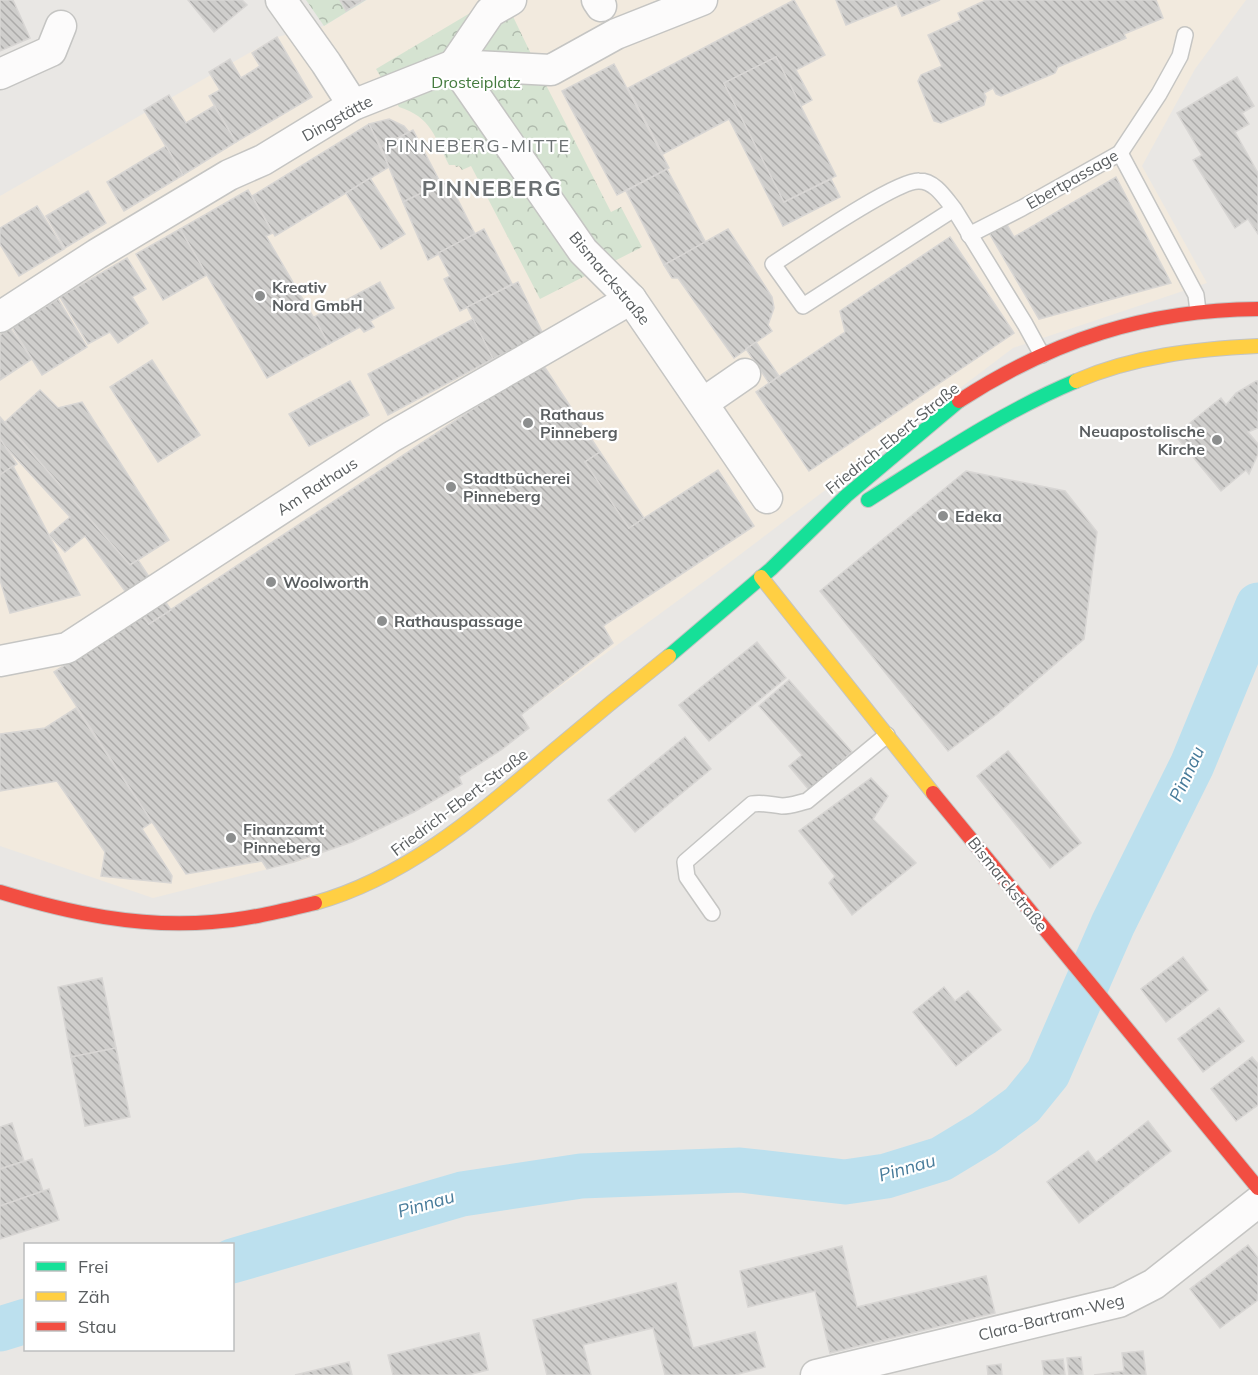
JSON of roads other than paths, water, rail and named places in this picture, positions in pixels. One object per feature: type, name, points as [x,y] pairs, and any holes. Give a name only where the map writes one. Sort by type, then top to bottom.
[{"type":"main road","name":"Friedrich-Ebert-Straße","points":[[0,892],[42,906],[133,922],[164,924],[246,918],[306,906],[360,888],[410,861],[509,789],[761,577],[798,545],[838,503],[955,405],[1015,368],[1042,355],[1118,327],[1229,307],[1258,309]]},
{"type":"main road","points":[[1165,355],[1185,342],[1192,333],[1198,311]]},
{"type":"main road","name":"Friedrich-Ebert-Straße","points":[[798,545],[1007,414],[1045,394],[1118,365],[1165,355],[1258,345]]},
{"type":"main road","points":[[946,452],[941,443],[942,433],[955,405]]},
{"type":"main road","name":"Bismarckstraße","points":[[761,577],[1063,952],[1258,1188]]},
{"type":"street","points":[[281,0],[353,105]]},
{"type":"street","points":[[454,65],[490,12],[511,0]]},
{"type":"street","name":"Dingstätte","points":[[0,317],[97,254],[228,175],[263,160],[353,105],[454,65],[551,70],[605,14],[702,0]]},
{"type":"street","points":[[0,74],[51,51],[61,26]]},
{"type":"street","name":"Bismarckstraße","points":[[454,65],[583,251],[631,299],[767,498]]},
{"type":"street","name":"Am Rathaus","points":[[0,661],[67,648],[391,437],[631,299]]},
{"type":"street","points":[[703,403],[745,374]]},
{"type":"street","name":"Clara-Bartram-Weg","points":[[816,1375],[1119,1302],[1154,1284],[1258,1202]]},
{"type":"lane","name":"Ebertpassage","points":[[969,234],[1022,208],[1120,153],[1175,66],[1185,35]]},
{"type":"lane","points":[[1120,153],[1196,295],[1198,311]]},
{"type":"lane","points":[[954,209],[803,306],[773,264],[879,198],[909,183],[919,181],[931,184],[942,193],[954,209],[1042,355]]},
{"type":"lane","points":[[712,913],[687,877],[685,862],[752,804],[764,802],[780,806],[807,801],[887,735]]},
{"type":"waterway","name":"Pinnau","points":[[234,1260],[462,1194],[581,1176],[740,1170],[845,1182],[886,1176],[941,1159],[984,1133],[1022,1105],[1048,1073],[1113,924],[1192,765],[1258,605]]},
{"type":"waterway","name":"Pinnau","points":[[0,1329],[24,1322]]},
{"type":"place","name":"Kreativ Nord GmbH","points":[[260,296]]},
{"type":"place","name":"Rathaus Pinneberg","points":[[528,423]]},
{"type":"place","name":"Neuapostolische Kirche","points":[[1217,440]]},
{"type":"place","name":"Stadtbücherei Pinneberg","points":[[451,487]]},
{"type":"place","name":"Edeka","points":[[943,516]]},
{"type":"place","name":"Woolworth","points":[[271,582]]},
{"type":"place","name":"Rathauspassage","points":[[382,621]]},
{"type":"place","name":"Finanzamt Pinneberg","points":[[231,838]]},
{"type":"district","name":"PINNEBERG-MITTE","points":[[478,146]]},
{"type":"district","name":"PINNEBERG","points":[[492,188]]},
{"type":"park label","name":"Drosteiplatz","points":[[476,82]]}]
